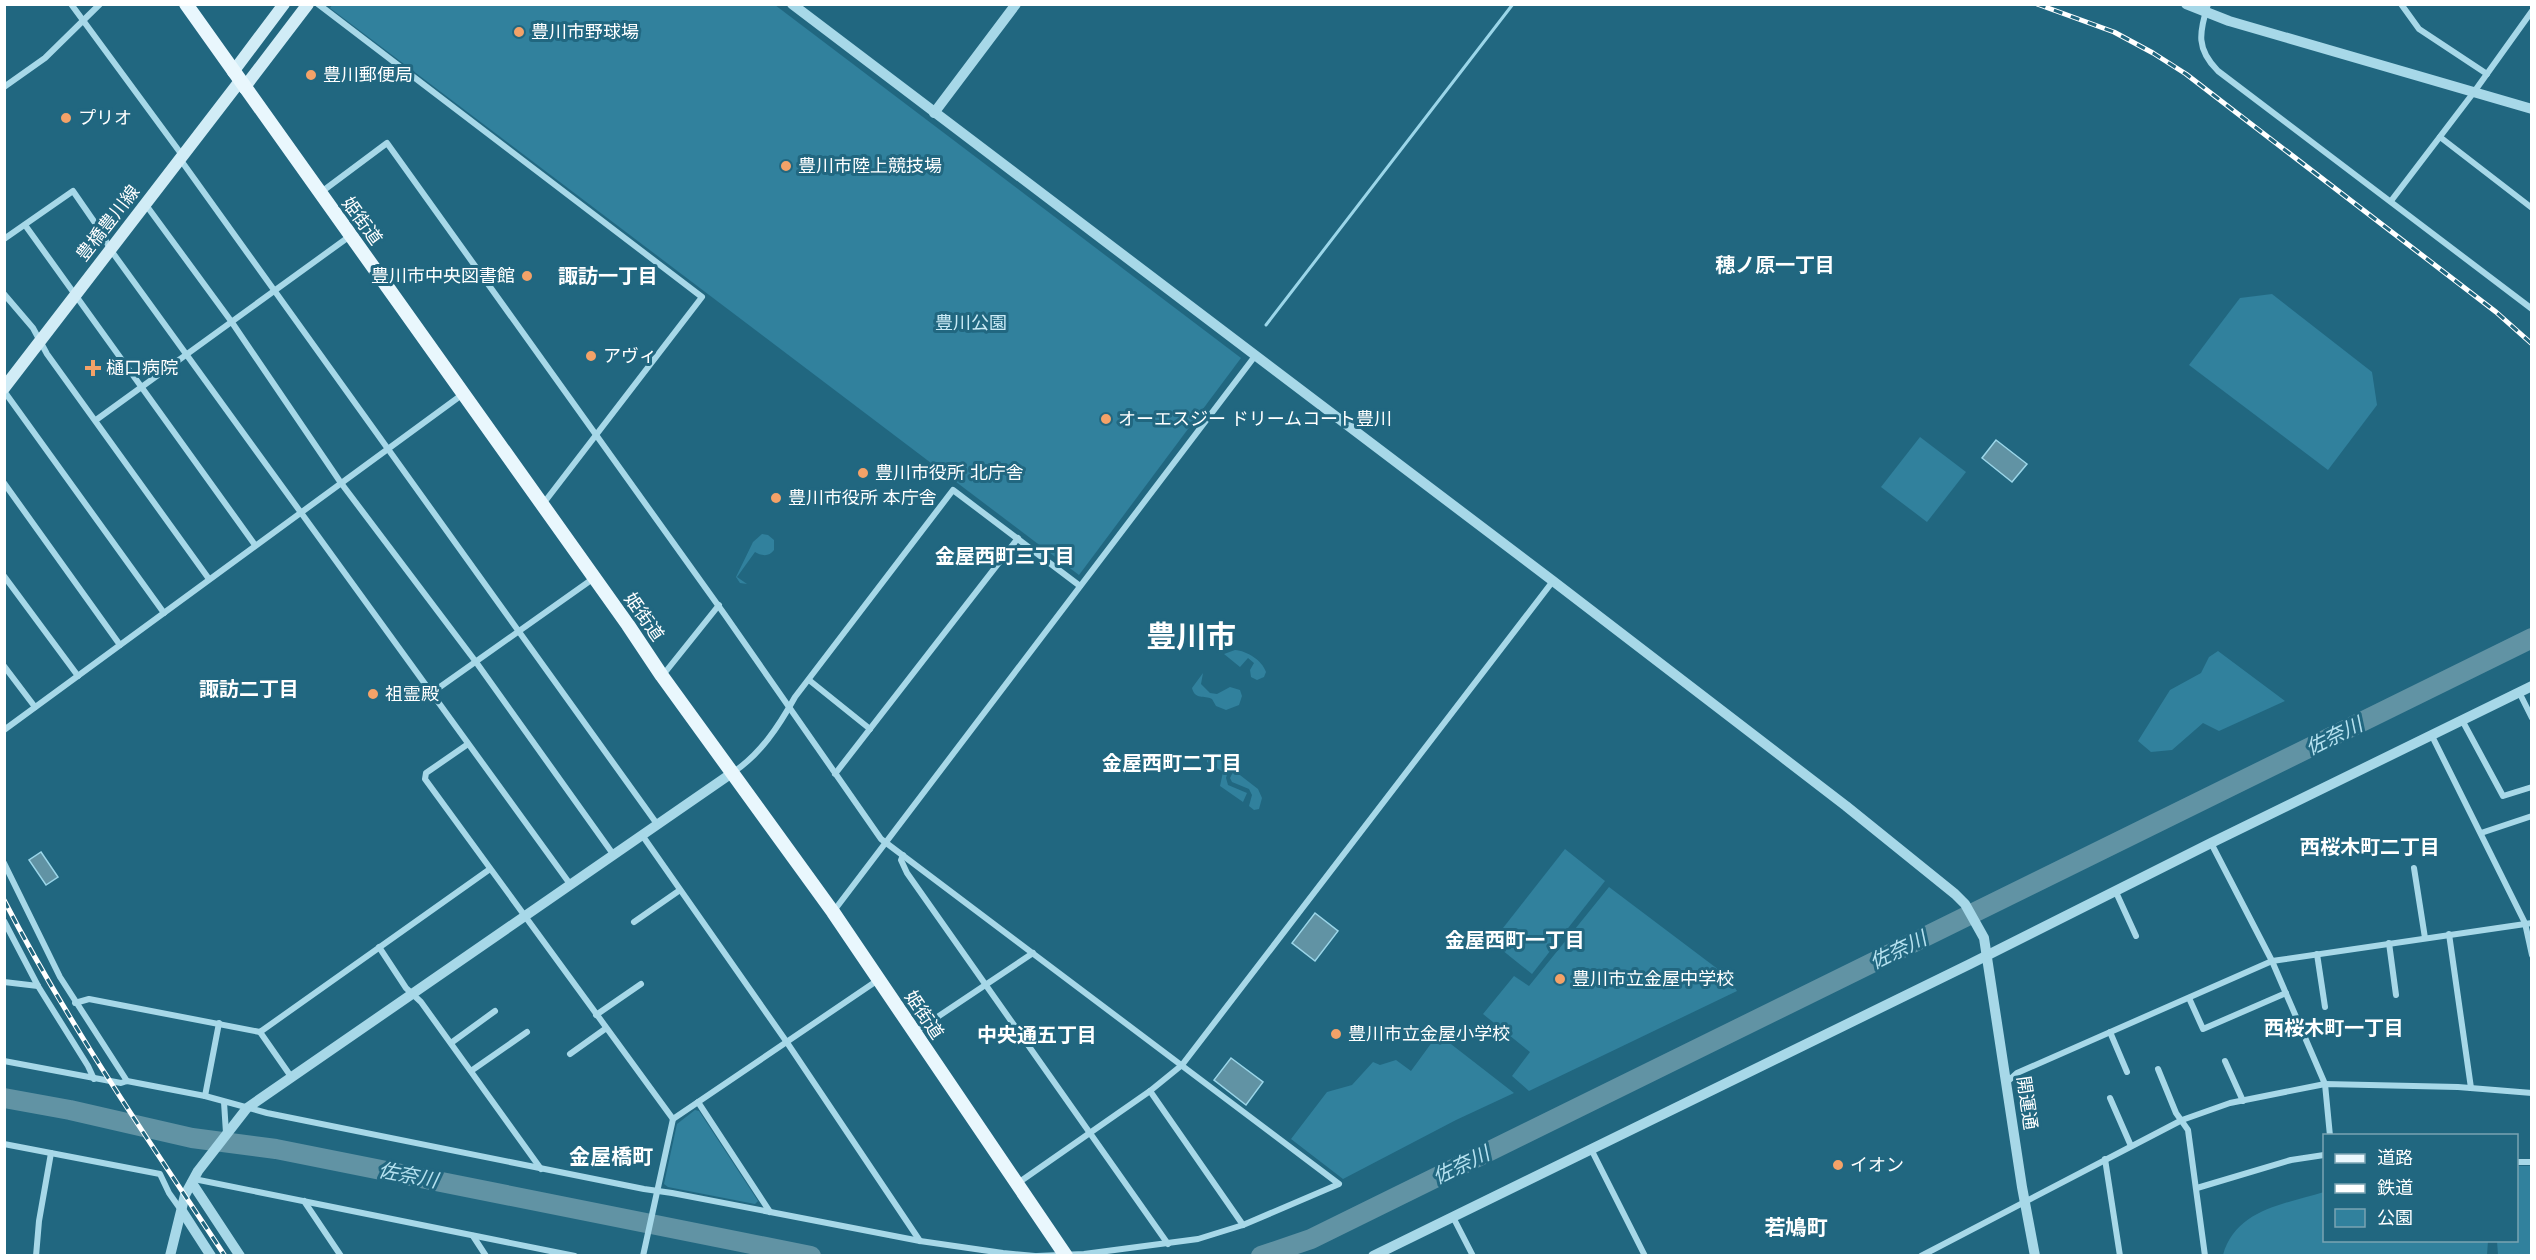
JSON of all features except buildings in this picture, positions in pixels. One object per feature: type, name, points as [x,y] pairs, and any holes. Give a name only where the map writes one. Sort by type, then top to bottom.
[{"type":"main road","name":"姫街道","points":[[186,4],[662,676],[833,912],[1065,1255]]},
{"type":"main road","points":[[239,80],[284,4]]},
{"type":"main road","points":[[239,80],[308,4]]},
{"type":"main road","name":"豊橋豊川線","points":[[4,389],[239,80]]},
{"type":"street","points":[[71,4],[273,290],[657,824]]},
{"type":"street","points":[[4,87],[45,58],[100,4]]},
{"type":"street","points":[[318,4],[702,297],[543,505]]},
{"type":"street","points":[[792,4],[1553,581],[1182,1065],[1150,1091],[1017,1184]]},
{"type":"street","points":[[934,113],[1016,4]]},
{"type":"street","points":[[2186,4],[2532,109]]},
{"type":"street","points":[[2402,4],[2419,29],[2487,74]]},
{"type":"street","points":[[2207,9],[2201,34],[2201,47],[2211,64],[2532,309]]},
{"type":"street","points":[[2391,201],[2474,92],[2532,10]]},
{"type":"street","points":[[2440,137],[2532,208]]},
{"type":"street","points":[[4,1062],[205,1096],[247,1108],[541,1169],[920,1241],[1003,1254],[1036,1256],[1084,1254],[1198,1239],[1243,1225],[1339,1184],[881,839],[719,605],[387,143],[319,193]]},
{"type":"street","points":[[4,239],[73,191],[102,233],[110,249],[430,694],[570,884]]},
{"type":"street","points":[[146,205],[231,321],[341,483],[476,662],[613,854]]},
{"type":"street","points":[[25,225],[255,545]]},
{"type":"street","points":[[96,420],[350,236]]},
{"type":"street","points":[[4,294],[33,328],[39,342],[210,579]]},
{"type":"street","points":[[833,912],[1255,356]]},
{"type":"street","points":[[4,389],[164,613]]},
{"type":"street","points":[[4,730],[464,394]]},
{"type":"street","points":[[4,483],[120,645]]},
{"type":"street","points":[[170,1256],[185,1195],[201,1167],[247,1108],[641,834],[750,761],[808,680],[953,490],[1080,586]]},
{"type":"street","points":[[835,774],[1018,538]]},
{"type":"street","points":[[4,576],[78,676]]},
{"type":"street","points":[[430,694],[594,578]]},
{"type":"street","name":"開運通","points":[[1553,581],[1846,806],[1965,903],[1982,932],[2035,1256]]},
{"type":"street","points":[[662,676],[719,605]]},
{"type":"street","points":[[4,666],[35,707]]},
{"type":"street","points":[[808,680],[870,729]]},
{"type":"street","points":[[1373,1256],[2532,686]]},
{"type":"street","points":[[2518,692],[2532,718]]},
{"type":"street","points":[[2462,720],[2502,796],[2532,787]]},
{"type":"street","points":[[2431,734],[2528,923],[2532,955]]},
{"type":"street","points":[[468,744],[426,773],[425,779],[605,1029],[673,1119]]},
{"type":"street","points":[[2481,833],[2532,816]]},
{"type":"street","points":[[641,834],[786,1041],[920,1241]]},
{"type":"street","points":[[2211,843],[2272,961],[2325,1084],[2330,1134]]},
{"type":"street","points":[[903,855],[901,860],[907,873],[1168,1244]]},
{"type":"street","points":[[4,863],[46,952],[75,1003],[126,1081]]},
{"type":"street","points":[[2414,868],[2426,938]]},
{"type":"street","points":[[260,1032],[490,869]]},
{"type":"street","points":[[634,922],[680,890]]},
{"type":"street","points":[[2115,890],[2136,936]]},
{"type":"street","points":[[4,921],[38,986],[94,1079]]},
{"type":"street","points":[[2007,1083],[2017,1073],[2272,961],[2528,923]]},
{"type":"street","points":[[2449,934],[2471,1088]]},
{"type":"street","points":[[2389,943],[2396,995]]},
{"type":"street","points":[[379,947],[406,988],[451,1043],[541,1169]]},
{"type":"street","points":[[914,1032],[1033,953]]},
{"type":"street","points":[[2317,954],[2325,1007]]},
{"type":"street","points":[[643,1254],[673,1119],[878,980]]},
{"type":"street","points":[[4,982],[38,986]]},
{"type":"street","points":[[596,1015],[641,984]]},
{"type":"street","points":[[2189,998],[2203,1029],[2286,993]]},
{"type":"street","points":[[75,1003],[89,999],[260,1032],[292,1078]]},
{"type":"street","points":[[451,1043],[495,1011]]},
{"type":"street","points":[[205,1096],[219,1023]]},
{"type":"street","points":[[570,1054],[605,1029]]},
{"type":"street","points":[[471,1071],[527,1032]]},
{"type":"street","points":[[2110,1032],[2127,1072]]},
{"type":"street","points":[[2225,1061],[2243,1101]]},
{"type":"street","points":[[2158,1070],[2176,1113],[2188,1130],[2205,1256]]},
{"type":"street","points":[[1921,1256],[2182,1120],[2243,1101],[2325,1084],[2471,1088],[2532,1093]]},
{"type":"street","points":[[1150,1091],[1243,1225]]},
{"type":"street","points":[[2110,1098],[2131,1146]]},
{"type":"street","points":[[224,1102],[226,1133]]},
{"type":"street","points":[[698,1102],[770,1212]]},
{"type":"street","points":[[4,1144],[160,1174],[169,1193],[211,1256]]},
{"type":"street","points":[[1591,1149],[1645,1256]]},
{"type":"street","points":[[36,1256],[39,1221],[51,1153]]},
{"type":"street","points":[[2197,1188],[2291,1160],[2323,1155]]},
{"type":"street","points":[[2105,1159],[2120,1256]]},
{"type":"street","points":[[193,1181],[304,1200],[575,1256]]},
{"type":"street","points":[[193,1181],[240,1256]]},
{"type":"street","points":[[304,1200],[341,1256]]},
{"type":"street","points":[[1453,1217],[1473,1256]]},
{"type":"street","points":[[473,1236],[486,1256]]},
{"type":"green space","name":"豊川公園","points":[[333,4],[775,5],[1241,358],[1079,575],[330,8]]},
{"type":"green space","points":[[2272,294],[2372,372],[2377,405],[2328,470],[2189,365],[2240,298]]},
{"type":"green space","points":[[1920,437],[1966,472],[1927,522],[1881,487]]},
{"type":"green space","points":[[762,534],[774,540],[774,550],[765,555],[755,552],[737,577],[747,584],[740,583],[736,577],[753,542]]},
{"type":"green space","points":[[1235,650],[1249,654],[1258,660],[1266,672],[1264,677],[1257,680],[1251,677],[1250,670],[1254,663],[1248,658],[1240,667],[1224,654]]},
{"type":"green space","points":[[2218,651],[2285,701],[2219,731],[2203,723],[2172,750],[2151,752],[2138,741],[2170,690],[2201,673],[2209,657]]},
{"type":"green space","points":[[1203,673],[1201,684],[1210,693],[1217,694],[1230,687],[1240,690],[1242,696],[1239,705],[1226,710],[1216,706],[1212,699],[1195,694],[1192,688]]},
{"type":"green space","points":[[1212,753],[1229,767],[1226,778],[1228,785],[1247,793],[1243,802],[1220,786],[1223,772],[1207,762],[1207,756]]},
{"type":"green space","points":[[1233,772],[1258,789],[1262,798],[1259,809],[1254,810],[1249,806],[1252,795],[1249,789],[1232,782],[1230,778]]},
{"type":"green space","points":[[1565,849],[1605,881],[1532,974],[1492,942]]},
{"type":"green space","points":[[1609,887],[1727,976],[1737,991],[1529,1091],[1512,1076],[1530,1052],[1483,1014],[1514,976],[1529,986]]},
{"type":"green space","points":[[1438,1034],[1514,1093],[1456,1120],[1343,1179],[1291,1139],[1327,1092],[1352,1085],[1373,1062],[1380,1065],[1396,1060],[1411,1071]]},
{"type":"green space","points":[[695,1110],[699,1111],[758,1201],[755,1204],[668,1187],[664,1184],[677,1124]]},
{"type":"green space","points":[[2518,1166],[2531,1166],[2531,1255],[2498,1255],[2497,1242],[2518,1242]]},
{"type":"green space","points":[[2323,1192],[2323,1242],[2488,1242],[2487,1255],[2223,1255],[2229,1240],[2239,1227],[2250,1218],[2278,1205]]},
{"type":"shaded area","points":[[1996,440],[2027,464],[2012,482],[1982,458]]},
{"type":"shaded area","points":[[41,852],[58,877],[46,885],[29,860]]},
{"type":"shaded area","points":[[1315,913],[1338,931],[1315,961],[1292,943]]},
{"type":"shaded area","points":[[1231,1058],[1263,1082],[1246,1105],[1214,1080]]},
{"type":"waterway","points":[[1266,325],[1513,4]]},
{"type":"waterway","name":"佐奈川","points":[[1261,1256],[1311,1239],[2532,638]]},
{"type":"waterway","name":"佐奈川","points":[[4,1098],[70,1110],[192,1138],[276,1149],[811,1256]]},
{"type":"railway","points":[[2037,4],[2114,32],[2186,74],[2496,312],[2532,344]]},
{"type":"railway","points":[[4,900],[82,1036],[225,1256]]},
{"type":"place","name":"豊川市野球場","points":[[519,32]]},
{"type":"place","name":"豊川郵便局","points":[[311,75]]},
{"type":"place","name":"プリオ","points":[[66,118]]},
{"type":"place","name":"豊川市陸上競技場","points":[[786,166]]},
{"type":"place","name":"豊川市中央図書館","points":[[527,276]]},
{"type":"place","name":"アヴィ","points":[[591,356]]},
{"type":"place","name":"樋口病院","points":[[93,368]]},
{"type":"place","name":"オーエスジー ドリームコート豊川","points":[[1106,419]]},
{"type":"place","name":"豊川市役所 北庁舎","points":[[863,473]]},
{"type":"place","name":"豊川市役所 本庁舎","points":[[776,498]]},
{"type":"place","name":"祖霊殿","points":[[373,694]]},
{"type":"place","name":"豊川市立金屋中学校","points":[[1560,979]]},
{"type":"place","name":"豊川市立金屋小学校","points":[[1336,1034]]},
{"type":"place","name":"イオン","points":[[1838,1165]]},
{"type":"district","name":"穂ノ原一丁目","points":[[1775,265]]},
{"type":"district","name":"諏訪一丁目","points":[[608,276]]},
{"type":"district","name":"金屋西町三丁目","points":[[1005,556]]},
{"type":"district","name":"豊川市","points":[[1191,637]]},
{"type":"district","name":"諏訪二丁目","points":[[249,689]]},
{"type":"district","name":"金屋西町二丁目","points":[[1172,763]]},
{"type":"district","name":"西桜木町二丁目","points":[[2370,847]]},
{"type":"district","name":"金屋西町一丁目","points":[[1515,940]]},
{"type":"district","name":"西桜木町一丁目","points":[[2334,1028]]},
{"type":"district","name":"中央通五丁目","points":[[1037,1035]]},
{"type":"district","name":"金屋橋町","points":[[611,1157]]},
{"type":"district","name":"若鳩町","points":[[1796,1228]]}]
